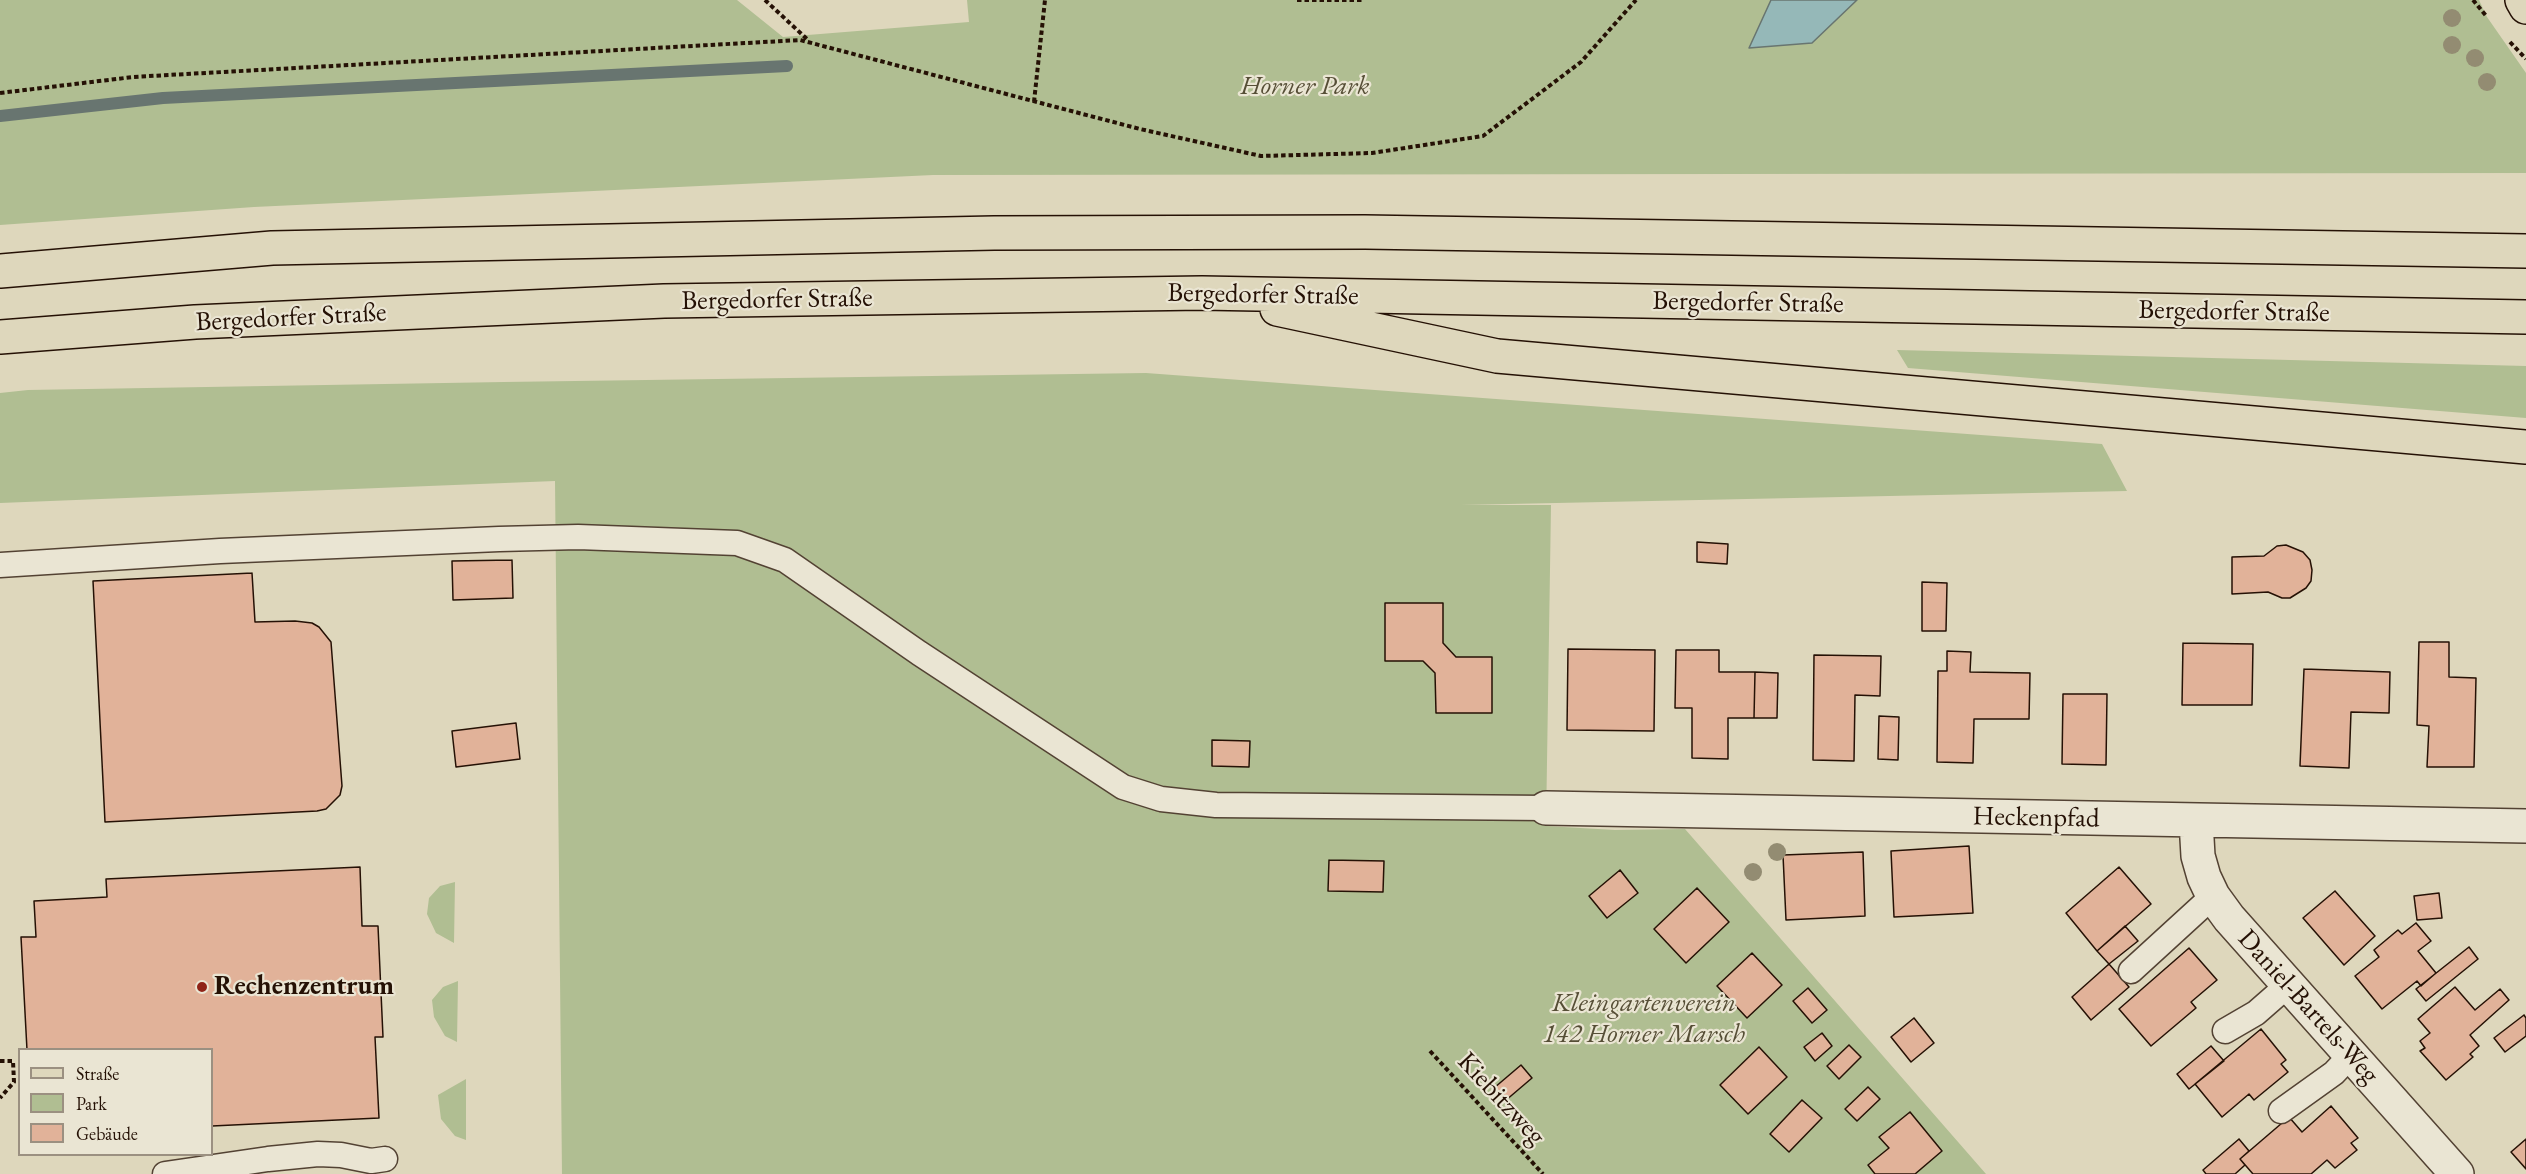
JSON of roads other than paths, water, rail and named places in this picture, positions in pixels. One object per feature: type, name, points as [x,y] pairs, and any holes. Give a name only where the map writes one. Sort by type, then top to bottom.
[{"type":"main road","points":[[2522,0],[2526,7]]},
{"type":"main road","points":[[0,271],[272,248],[994,233],[1365,232],[2526,251]]},
{"type":"main road","points":[[2451,248],[2526,232]]},
{"type":"main road","points":[[1202,294],[1497,356],[2526,447]]},
{"type":"main road","name":"Bergedorfer Straße","points":[[0,337],[195,322],[664,302],[1202,294],[2526,317]]},
{"type":"main road","points":[[2450,442],[2526,466]]},
{"type":"street","name":"Heckenpfad","points":[[1546,808],[2526,826]]},
{"type":"street","name":"Daniel-Bartels-Weg","points":[[2196,821],[2198,856],[2213,896],[2229,918],[2457,1174]]},
{"type":"lane","points":[[0,565],[220,551],[499,538],[578,537],[737,543],[785,560],[919,654],[1123,787],[1161,799],[1216,805],[1546,808]]},
{"type":"lane","points":[[2132,971],[2213,896]]},
{"type":"lane","points":[[2225,1031],[2256,1013],[2288,985]]},
{"type":"lane","points":[[2281,1111],[2334,1073],[2351,1055]]},
{"type":"lane","points":[[165,1174],[268,1158],[318,1154],[340,1155],[371,1161],[385,1159]]},
{"type":"water","points":[[1771,0],[1857,0],[1812,43],[1749,48]]},
{"type":"waterway","points":[[0,116],[163,98],[787,66]]},
{"type":"place","name":"Rechenzentrum","points":[[202,987]]},
{"type":"park label","name":"Horner Park","points":[[1305,87]]},
{"type":"park label","name":"Kleingartenverein 142 Horner Marsch","points":[[1644,1020]]}]
